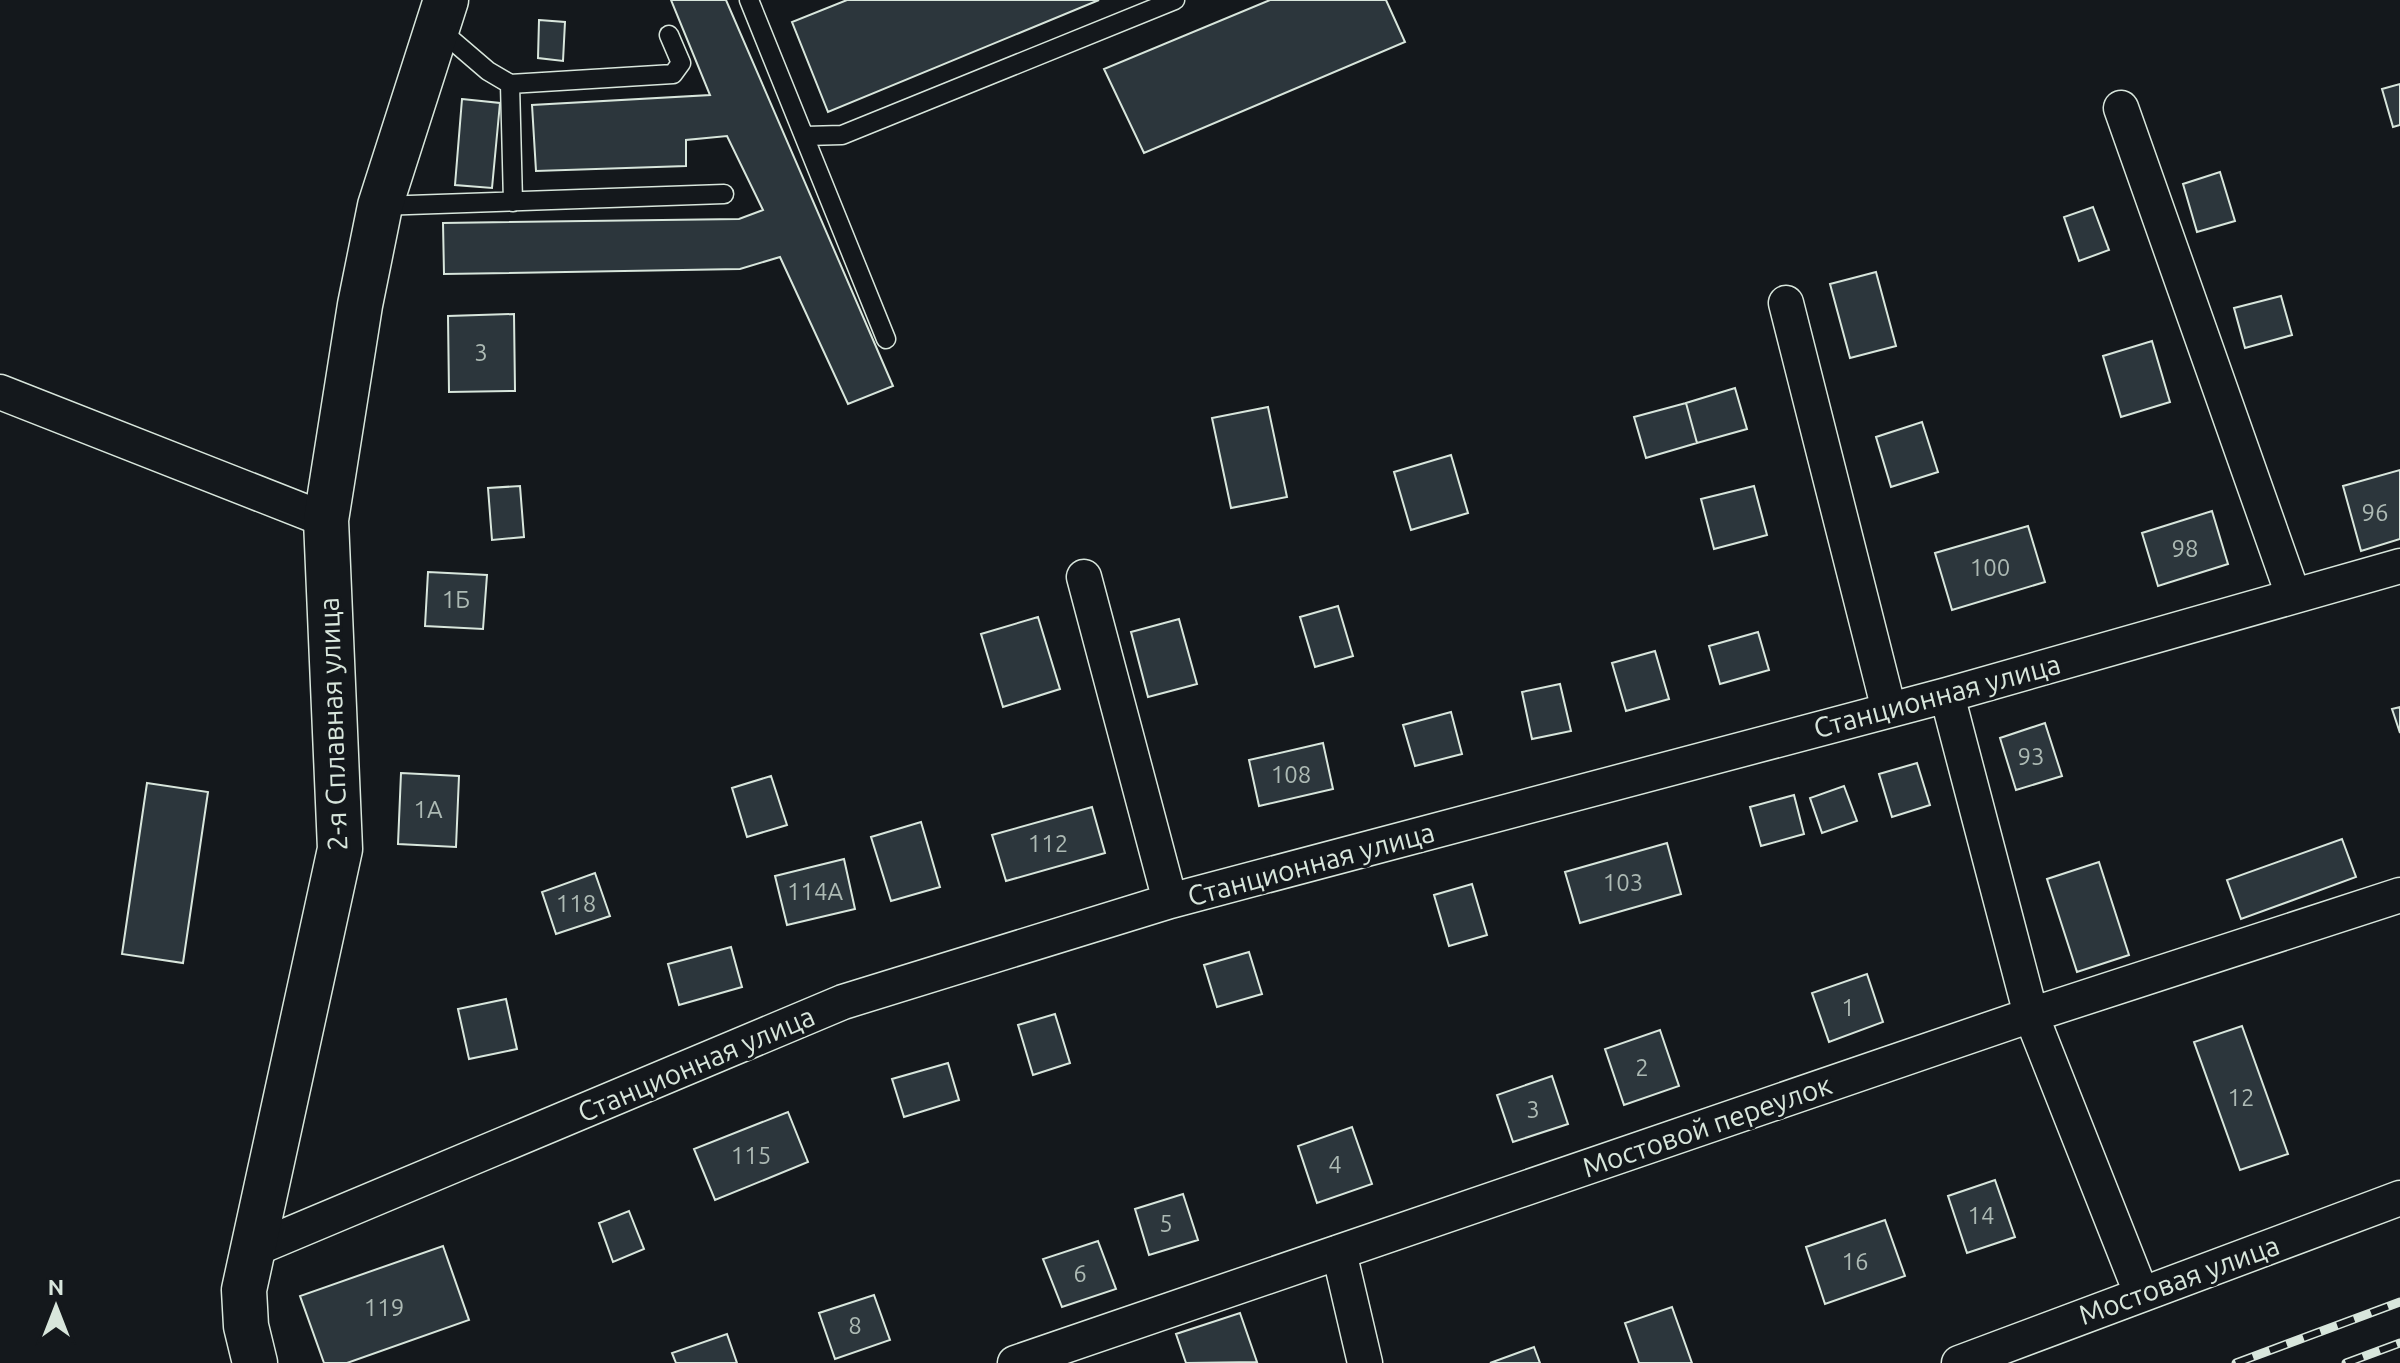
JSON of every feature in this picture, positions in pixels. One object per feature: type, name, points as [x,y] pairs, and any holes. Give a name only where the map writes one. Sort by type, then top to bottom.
[{"type":"street","name":"2-я Сплавная улица","points":[[255,1363],[246,1326],[244,1290],[340,849],[326,520],[360,305],[380,206],[442,14]]},
{"type":"street","points":[[2121,108],[2293,595]]},
{"type":"street","points":[[1786,303],[1889,710]]},
{"type":"street","points":[[0,392],[326,520]]},
{"type":"street","name":"Станционная улица","points":[[252,1250],[843,1002],[1170,901],[1947,695],[2400,566]]},
{"type":"street","points":[[1084,577],[1170,901]]},
{"type":"street","points":[[1947,695],[2031,1015],[2141,1293]]},
{"type":"street","name":"Мостовой переулок","points":[[1015,1363],[2031,1015],[2400,895]]},
{"type":"street","name":"Мостовая улица","points":[[1959,1363],[2400,1198]]},
{"type":"street","points":[[1339,1252],[1365,1363]]},
{"type":"lane","points":[[749,0],[886,339]]},
{"type":"lane","points":[[805,136],[842,135],[1175,0]]},
{"type":"lane","points":[[442,14],[488,71],[510,84],[673,74],[681,63],[669,35]]},
{"type":"lane","points":[[510,84],[513,202]]},
{"type":"lane","points":[[380,206],[724,194]]},
{"type":"building","points":[[671,0],[726,0],[893,386],[848,404],[780,257],[740,269],[444,274],[443,223],[739,219],[763,210],[727,136],[686,140],[686,166],[536,171],[532,105],[710,95]]},
{"type":"building","points":[[847,0],[1099,0],[828,112],[792,22]]},
{"type":"building","points":[[1270,0],[1386,0],[1405,42],[1144,153],[1104,69]]},
{"type":"building","points":[[539,20],[565,22],[563,61],[538,58]]},
{"type":"building","points":[[2400,84],[2400,125],[2393,127],[2382,89]]},
{"type":"building","points":[[462,99],[500,103],[492,188],[455,185]]},
{"type":"building","points":[[2220,172],[2235,221],[2197,232],[2183,184]]},
{"type":"building","points":[[2093,207],[2109,250],[2079,261],[2064,217]]},
{"type":"building","points":[[1876,272],[1896,346],[1850,358],[1830,284]]},
{"type":"building","points":[[2281,296],[2292,335],[2245,348],[2234,308]]},
{"type":"building","points":[[514,314],[515,391],[449,392],[448,316]]},
{"type":"building","points":[[2152,341],[2170,402],[2121,417],[2103,356]]},
{"type":"building","points":[[1735,388],[1747,429],[1697,443],[1686,403]]},
{"type":"building","points":[[1686,403],[1697,443],[1646,458],[1634,417]]},
{"type":"building","points":[[1268,407],[1287,497],[1231,508],[1212,418]]},
{"type":"building","points":[[1922,422],[1938,472],[1891,487],[1876,437]]},
{"type":"building","points":[[1451,455],[1468,513],[1411,530],[1394,472]]},
{"type":"building","points":[[2400,470],[2400,539],[2361,551],[2343,486]]},
{"type":"building","points":[[520,486],[524,537],[492,540],[488,488]]},
{"type":"building","points":[[1754,486],[1767,535],[1714,549],[1701,499]]},
{"type":"building","points":[[2212,511],[2228,564],[2158,586],[2142,533]]},
{"type":"building","points":[[2028,526],[2045,582],[1952,610],[1935,553]]},
{"type":"building","points":[[428,572],[487,575],[483,629],[425,626]]},
{"type":"building","points":[[1338,606],[1353,656],[1315,667],[1300,617]]},
{"type":"building","points":[[1038,617],[1060,689],[1003,707],[981,634]]},
{"type":"building","points":[[1179,619],[1197,684],[1148,697],[1131,632]]},
{"type":"building","points":[[1758,632],[1769,670],[1720,684],[1709,646]]},
{"type":"building","points":[[1655,651],[1669,699],[1626,711],[1612,663]]},
{"type":"building","points":[[1560,684],[1571,731],[1532,739],[1522,692]]},
{"type":"building","points":[[2400,707],[2400,733],[2392,709]]},
{"type":"building","points":[[1451,712],[1462,754],[1415,766],[1403,725]]},
{"type":"building","points":[[2045,723],[2062,776],[2016,790],[2000,738]]},
{"type":"building","points":[[1323,743],[1333,789],[1259,806],[1249,760]]},
{"type":"building","points":[[1917,763],[1930,805],[1892,817],[1879,774]]},
{"type":"building","points":[[401,773],[459,776],[456,847],[398,844]]},
{"type":"building","points":[[771,776],[787,825],[747,837],[732,788]]},
{"type":"building","points":[[147,783],[208,792],[183,963],[122,954]]},
{"type":"building","points":[[1844,786],[1857,821],[1822,833],[1810,798]]},
{"type":"building","points":[[1794,795],[1804,834],[1761,846],[1750,807]]},
{"type":"building","points":[[1092,807],[1105,853],[1006,881],[992,835]]},
{"type":"building","points":[[921,822],[940,887],[891,901],[871,837]]},
{"type":"building","points":[[2342,839],[2356,877],[2241,919],[2227,880]]},
{"type":"building","points":[[1667,843],[1681,894],[1580,923],[1565,872]]},
{"type":"building","points":[[844,859],[855,909],[787,925],[775,876]]},
{"type":"building","points":[[2099,862],[2129,955],[2077,972],[2047,879]]},
{"type":"building","points":[[595,873],[610,916],[556,934],[542,892]]},
{"type":"building","points":[[1472,884],[1487,935],[1449,946],[1434,895]]},
{"type":"building","points":[[731,947],[742,987],[679,1005],[668,964]]},
{"type":"building","points":[[1249,952],[1262,994],[1217,1007],[1204,965]]},
{"type":"building","points":[[1867,974],[1883,1022],[1829,1042],[1812,993]]},
{"type":"building","points":[[506,999],[517,1049],[469,1059],[458,1009]]},
{"type":"building","points":[[1055,1014],[1070,1063],[1033,1075],[1018,1025]]},
{"type":"building","points":[[2242,1026],[2288,1154],[2240,1170],[2194,1042]]},
{"type":"building","points":[[1660,1030],[1679,1086],[1624,1105],[1605,1049]]},
{"type":"building","points":[[948,1063],[959,1100],[904,1117],[892,1079]]},
{"type":"building","points":[[1552,1076],[1568,1124],[1513,1142],[1497,1095]]},
{"type":"building","points":[[788,1112],[808,1162],[715,1200],[694,1149]]},
{"type":"building","points":[[1352,1127],[1372,1184],[1317,1203],[1298,1146]]},
{"type":"building","points":[[1995,1180],[2015,1237],[1967,1253],[1948,1196]]},
{"type":"building","points":[[1183,1194],[1198,1240],[1149,1255],[1135,1209]]},
{"type":"building","points":[[629,1211],[644,1249],[613,1262],[599,1223]]},
{"type":"building","points":[[1885,1220],[1905,1276],[1825,1304],[1806,1247]]},
{"type":"building","points":[[1098,1241],[1116,1289],[1062,1307],[1043,1259]]},
{"type":"building","points":[[443,1246],[469,1320],[347,1363],[324,1363],[300,1296]]},
{"type":"building","points":[[874,1295],[890,1340],[835,1359],[819,1313]]},
{"type":"building","points":[[1672,1307],[1692,1363],[1639,1363],[1625,1323]]},
{"type":"building","points":[[1240,1313],[1257,1362],[1186,1363],[1176,1334]]},
{"type":"building","points":[[727,1334],[737,1363],[676,1363],[672,1353]]},
{"type":"building","points":[[1534,1347],[1540,1363],[1490,1363]]},
{"type":"railway","points":[[2236,1363],[2400,1302]]},
{"type":"railway","points":[[2346,1363],[2400,1343]]}]
